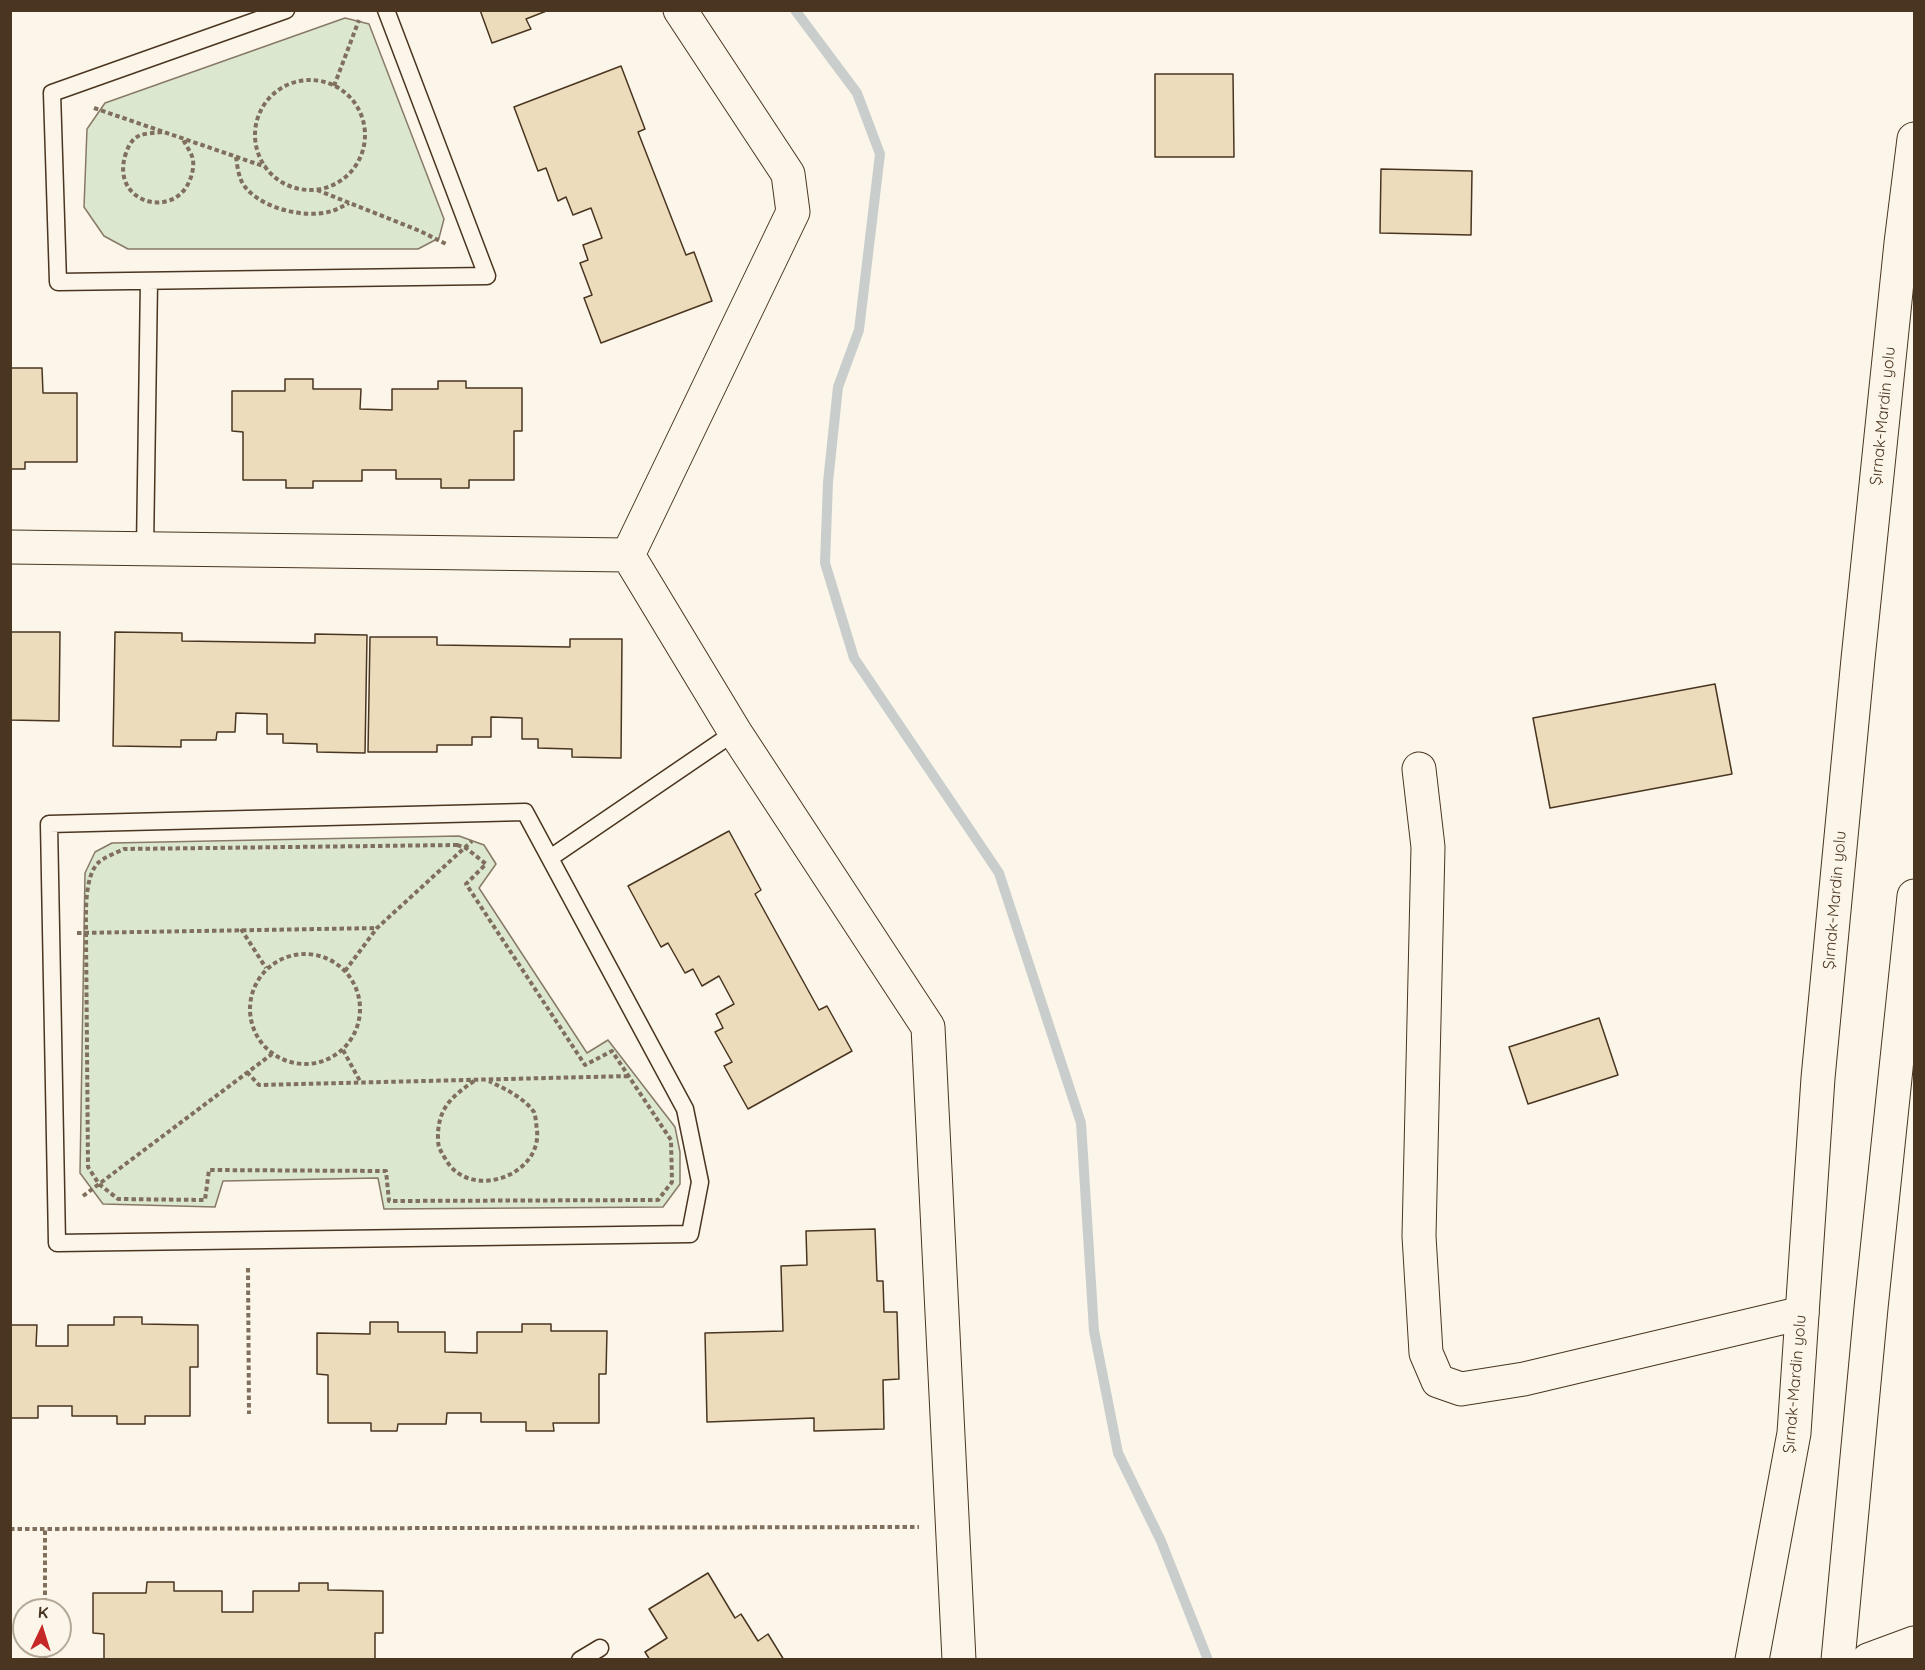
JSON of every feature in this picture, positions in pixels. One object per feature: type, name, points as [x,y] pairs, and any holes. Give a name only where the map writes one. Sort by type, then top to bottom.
[{"type":"main road","points":[[628,555],[793,212],[788,174],[770,150],[680,10]]},
{"type":"main road","name":"Şırnak-Mardin yolu","points":[[1752,1659],[1794,1433],[1818,1078],[1855,682],[1914,139]]},
{"type":"main road","points":[[10,547],[628,555]]},
{"type":"main road","points":[[628,555],[735,732],[928,1027],[959,1659]]},
{"type":"main road","points":[[1419,769],[1428,848],[1419,1236],[1426,1353],[1438,1381],[1461,1389],[1524,1379],[1802,1313]]},
{"type":"main road","points":[[1838,1659],[1871,1308],[1914,896]]},
{"type":"main road","points":[[1868,1659],[1914,1643]]},
{"type":"lane","points":[[286,10],[52,93],[58,282],[487,276],[386,10]]},
{"type":"lane","points":[[145,549],[150,281]]},
{"type":"lane","points":[[550,858],[735,732]]},
{"type":"lane","points":[[525,812],[550,858],[685,1109],[700,1182],[690,1234],[57,1243],[49,824],[525,812]]},
{"type":"lane","points":[[580,1659],[600,1648]]},
{"type":"path","points":[[334,86],[363,10]]},
{"type":"path","points":[[317,190],[345,178],[356,166],[364,144],[364,121],[357,106],[347,94],[320,81],[304,80],[288,84],[275,93],[264,104],[257,118],[255,134],[257,149],[273,176],[286,185],[317,190],[420,231],[483,263]]},
{"type":"path","points":[[52,93],[266,167]]},
{"type":"path","points":[[165,132],[141,134],[130,142],[122,171],[126,185],[136,196],[161,203],[179,197],[192,174],[193,160],[182,138]]},
{"type":"path","points":[[236,157],[241,180],[248,189],[284,211],[319,214],[350,203]]},
{"type":"path","points":[[345,971],[376,928],[466,848],[500,813]]},
{"type":"path","points":[[457,845],[466,848],[486,864],[466,884],[585,1065],[612,1052],[671,1140],[672,1182],[658,1200],[389,1201],[386,1171],[209,1170],[205,1200],[118,1199],[99,1184],[87,1167],[87,897],[90,879],[97,863],[124,849],[457,845]]},
{"type":"path","points":[[51,933],[376,928]]},
{"type":"path","points":[[241,929],[266,968]]},
{"type":"path","points":[[306,953],[327,958],[345,971],[357,989],[361,1010],[356,1032],[343,1050],[325,1061],[303,1065],[282,1061],[264,1048],[252,1029],[248,1008],[253,987],[266,968],[284,957],[306,953]]},
{"type":"path","points":[[343,1050],[361,1083]]},
{"type":"path","points":[[57,1216],[272,1054]]},
{"type":"path","points":[[247,1072],[259,1085],[667,1076]]},
{"type":"path","points":[[474,1080],[451,1097],[443,1111],[437,1129],[438,1147],[450,1167],[468,1178],[487,1182],[510,1176],[534,1153],[537,1136],[535,1114],[519,1097],[488,1080]]},
{"type":"path","points":[[248,1240],[249,1414]]},
{"type":"path","points":[[10,1529],[953,1527]]},
{"type":"path","points":[[45,1529],[45,1598]]},
{"type":"green space","points":[[345,18],[369,24],[444,219],[439,238],[418,249],[128,249],[104,236],[84,207],[87,129],[105,103]]},
{"type":"green space","points":[[459,836],[484,845],[496,864],[479,888],[587,1053],[608,1040],[675,1127],[680,1152],[680,1184],[663,1207],[384,1209],[378,1178],[223,1181],[215,1207],[103,1204],[80,1173],[85,873],[95,852],[112,843]]},
{"type":"building","points":[[480,10],[549,10],[526,19],[531,29],[492,43]]},
{"type":"building","points":[[621,66],[645,129],[638,132],[686,255],[694,252],[712,301],[601,343],[584,298],[592,295],[580,263],[588,260],[583,245],[602,238],[591,208],[573,215],[566,197],[558,201],[546,168],[538,171],[514,107]]},
{"type":"building","points":[[1155,74],[1233,74],[1234,157],[1155,157]]},
{"type":"building","points":[[1381,169],[1472,171],[1471,235],[1380,233]]},
{"type":"building","points":[[10,368],[42,368],[43,393],[77,393],[77,462],[25,462],[25,469],[10,469]]},
{"type":"building","points":[[285,379],[313,379],[313,389],[361,389],[360,409],[392,410],[392,389],[438,389],[438,381],[466,381],[466,388],[522,388],[522,431],[514,431],[514,480],[469,480],[469,488],[441,488],[441,479],[396,479],[396,470],[362,470],[362,481],[313,481],[313,488],[286,488],[286,480],[243,480],[243,432],[232,431],[232,391],[285,391]]},
{"type":"building","points":[[10,632],[60,632],[59,721],[10,720]]},
{"type":"building","points":[[115,632],[182,633],[182,641],[315,643],[315,634],[367,635],[365,753],[317,752],[317,744],[283,743],[283,734],[267,734],[267,714],[236,713],[235,732],[217,732],[216,740],[181,740],[181,747],[113,746]]},
{"type":"building","points":[[370,637],[437,637],[437,645],[570,647],[570,639],[622,639],[621,758],[572,757],[572,749],[538,748],[538,739],[522,739],[522,718],[491,717],[491,737],[472,737],[472,745],[437,745],[437,752],[368,752]]},
{"type":"building","points":[[1715,684],[1732,774],[1550,808],[1533,718]]},
{"type":"building","points":[[729,831],[761,890],[755,894],[819,1010],[827,1006],[852,1051],[748,1109],[724,1066],[732,1062],[715,1032],[723,1028],[716,1014],[734,1004],[719,976],[702,986],[693,969],[685,973],[668,943],[661,947],[628,886]]},
{"type":"building","points":[[1599,1018],[1618,1075],[1528,1104],[1509,1047]]},
{"type":"building","points":[[875,1229],[877,1281],[883,1281],[884,1312],[897,1312],[899,1379],[883,1380],[884,1429],[814,1431],[814,1418],[707,1422],[705,1333],[783,1331],[781,1266],[807,1265],[806,1231]]},
{"type":"building","points":[[114,1317],[142,1317],[142,1324],[198,1325],[198,1367],[190,1367],[190,1416],[145,1416],[145,1424],[117,1424],[117,1416],[72,1416],[72,1406],[38,1406],[38,1418],[10,1418],[10,1325],[37,1325],[36,1346],[68,1346],[68,1325],[114,1325]]},
{"type":"building","points":[[370,1322],[398,1322],[398,1332],[445,1332],[445,1352],[477,1353],[477,1332],[522,1332],[522,1324],[551,1324],[551,1331],[607,1331],[606,1374],[599,1374],[599,1423],[553,1423],[554,1431],[526,1431],[526,1422],[481,1422],[481,1413],[447,1413],[446,1424],[398,1424],[397,1431],[371,1431],[371,1423],[328,1423],[328,1375],[317,1374],[317,1333],[370,1334]]},
{"type":"building","points":[[708,1573],[735,1618],[741,1614],[758,1641],[768,1634],[784,1660],[650,1660],[645,1652],[667,1638],[649,1609]]},
{"type":"building","points":[[147,1582],[174,1582],[174,1591],[222,1591],[222,1612],[253,1612],[253,1591],[299,1591],[299,1583],[328,1583],[328,1590],[383,1591],[383,1633],[375,1633],[375,1660],[104,1660],[104,1634],[93,1633],[93,1593],[146,1593]]},
{"type":"waterway","points":[[795,10],[857,93],[880,154],[859,330],[838,387],[828,482],[825,563],[854,658],[999,873],[1081,1123],[1094,1331],[1118,1453],[1161,1541],[1208,1660]]}]
